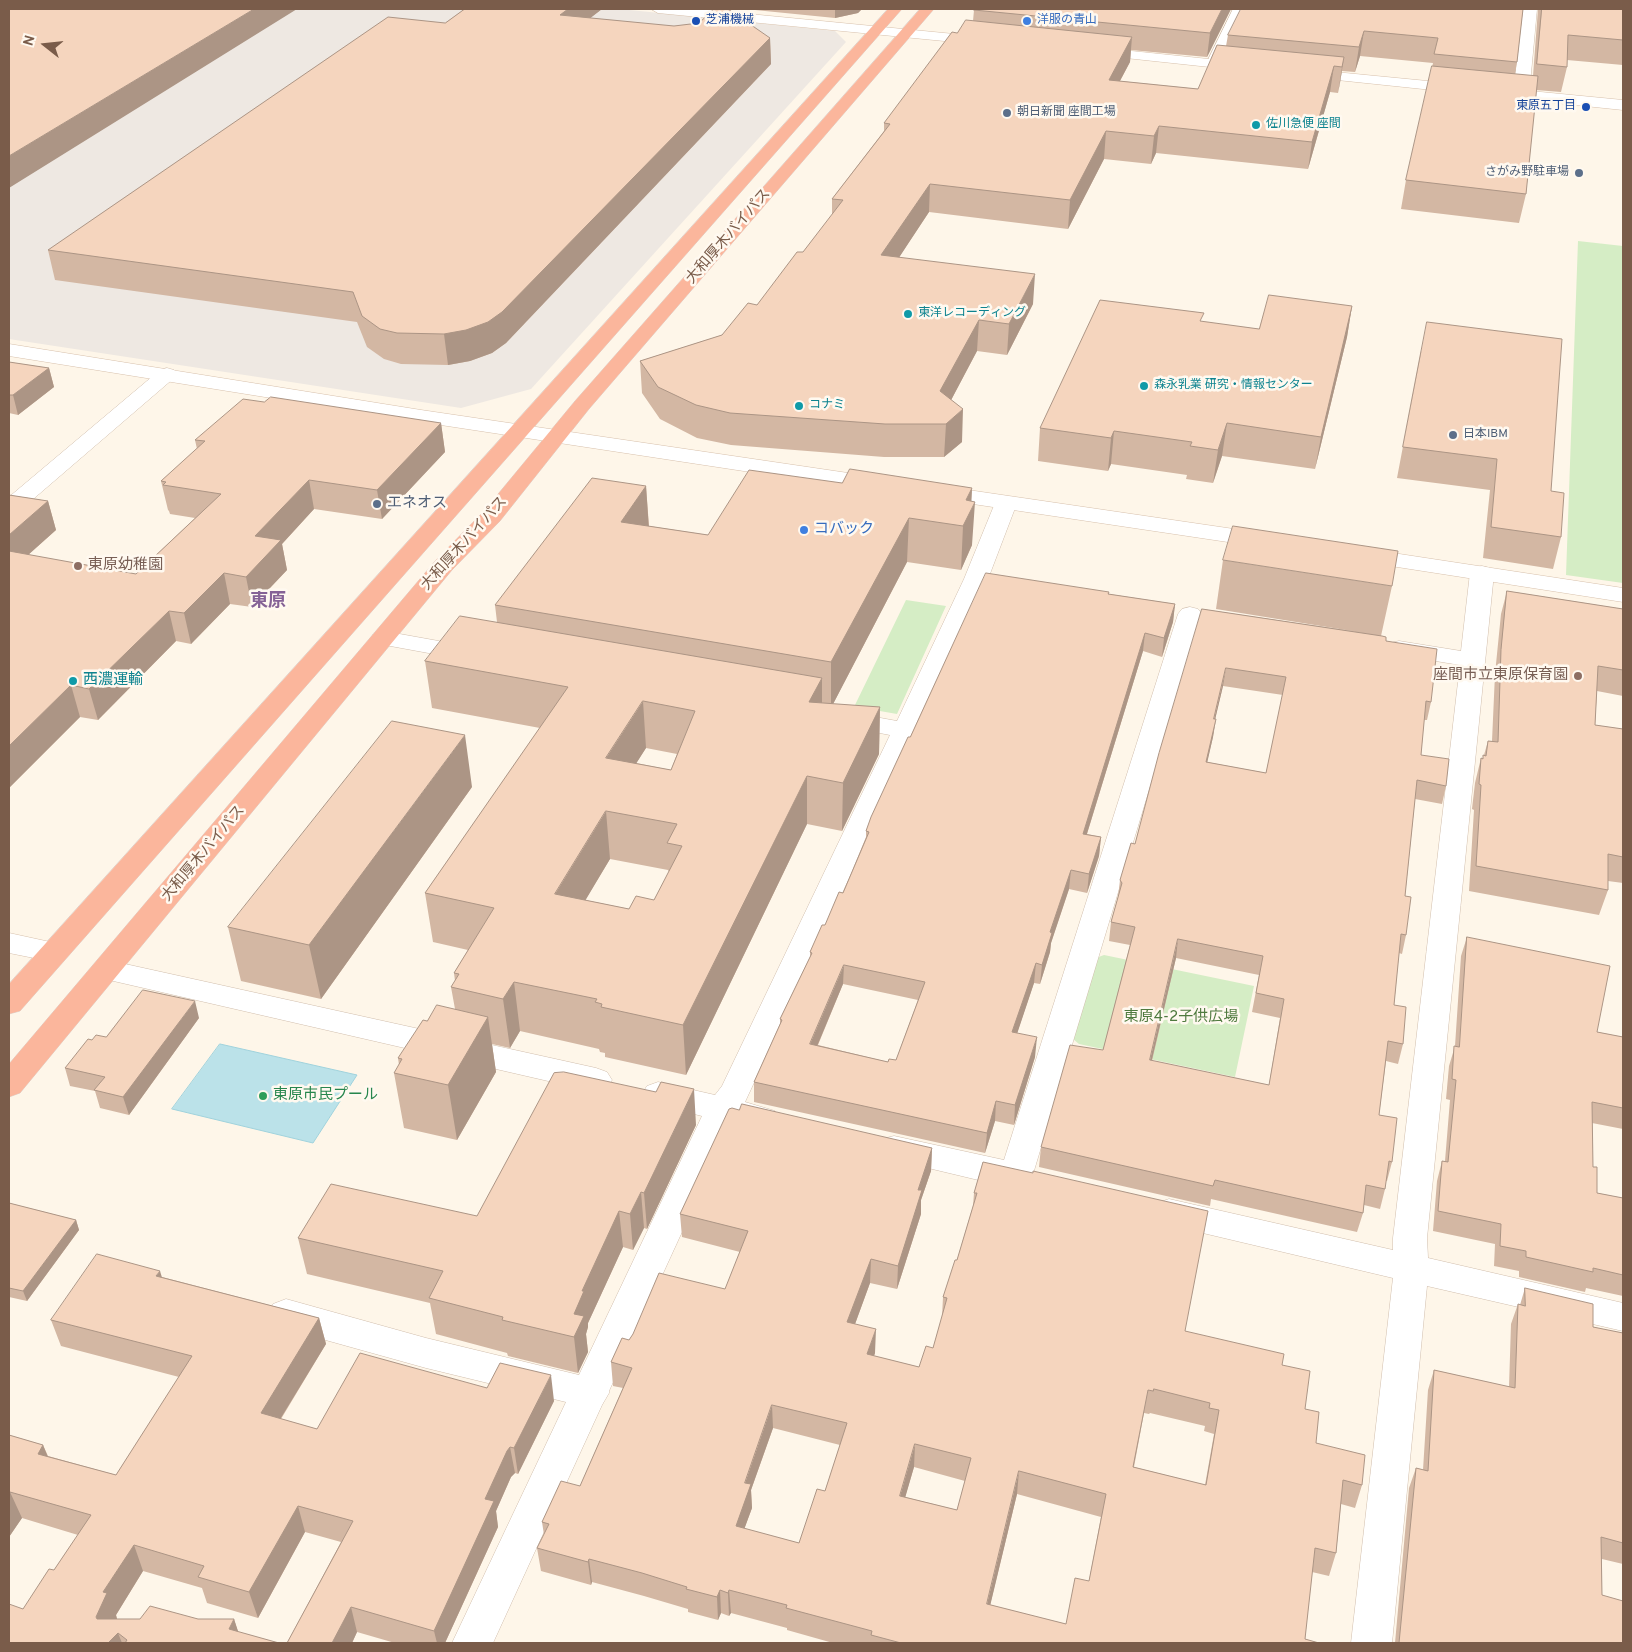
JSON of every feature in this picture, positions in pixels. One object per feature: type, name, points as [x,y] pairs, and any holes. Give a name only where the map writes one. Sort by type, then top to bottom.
[{"type":"highway","name":"大和厚木バイパス","points":[[9,1003],[895,9]]},
{"type":"highway","name":"大和厚木バイパス","points":[[9,1085],[444,565],[492,516],[557,436],[927,9]]},
{"type":"street","points":[[658,9],[1000,42]]},
{"type":"street","points":[[1213,64],[1240,9]]},
{"type":"street","points":[[1521,95],[1530,9]]},
{"type":"street","points":[[1078,50],[1263,68]]},
{"type":"street","points":[[1292,72],[1623,105]]},
{"type":"street","points":[[9,350],[557,436],[1288,544]]},
{"type":"street","points":[[9,508],[167,374]]},
{"type":"street","points":[[472,1643],[591,1393],[722,1109],[735,1092],[905,730],[985,581],[1006,503]]},
{"type":"street","points":[[1336,552],[1623,596]]},
{"type":"street","points":[[1371,1643],[1411,1268],[1410,1238],[1482,573]]},
{"type":"street","points":[[865,1141],[1031,1179],[1190,614]]},
{"type":"street","points":[[383,638],[493,658]]},
{"type":"street","points":[[1375,644],[1472,660]]},
{"type":"street","points":[[817,715],[905,730]]},
{"type":"street","points":[[9,943],[54,952]]},
{"type":"street","points":[[107,970],[789,1124]]},
{"type":"street","points":[[1141,1205],[1623,1317]]},
{"type":"street","points":[[259,1307],[426,1352],[591,1393]]},
{"type":"shaded area","points":[[9,9],[620,9],[835,31],[846,42],[531,389],[461,408],[9,339]]},
{"type":"green space","points":[[1578,241],[1623,246],[1623,583],[1566,575]]},
{"type":"green space","points":[[906,600],[946,606],[897,714],[857,707],[855,705]]},
{"type":"green space","name":"東原4-2子供広場","points":[[1104,955],[1254,986],[1235,1077],[1079,1044],[1073,1039],[1096,958]]},
{"type":"water","points":[[220,1044],[357,1075],[313,1143],[172,1109]]},
{"type":"building","points":[[9,9],[254,9],[9,156]]},
{"type":"building","points":[[465,9],[568,9],[560,15],[674,26],[699,23],[714,9],[728,9],[770,38],[502,312],[488,322],[466,330],[444,334],[397,333],[380,329],[362,316],[353,292],[48,250],[388,17],[445,23]]},
{"type":"building","points":[[975,9],[1222,9],[1210,33]]},
{"type":"building","points":[[1241,9],[1523,9],[1517,62],[1434,54],[1438,38],[1364,31],[1359,47],[1228,35]]},
{"type":"building","points":[[1542,9],[1623,9],[1623,40],[1568,35],[1567,67],[1537,64]]},
{"type":"building","points":[[966,20],[1132,37],[1109,80],[1198,89],[1217,45],[1344,57],[1342,67],[1334,66],[1312,142],[1159,126],[1154,136],[1106,131],[1070,200],[930,184],[881,255],[1035,274],[1009,324],[979,320],[940,391],[963,409],[946,424],[885,424],[730,413],[696,405],[658,387],[640,361],[722,335],[748,303],[757,305],[797,252],[803,252],[843,200],[832,199],[890,124],[884,123],[952,32],[957,33]]},
{"type":"building","points":[[1432,66],[1538,76],[1526,194],[1406,180]]},
{"type":"building","name":"森永乳業 研究・情報センター","points":[[1269,295],[1352,306],[1321,437],[1227,423],[1218,450],[1190,446],[1192,442],[1114,431],[1111,438],[1040,428],[1100,300],[1204,313],[1200,321],[1259,329]]},
{"type":"building","points":[[1427,322],[1562,339],[1551,491],[1564,493],[1561,537],[1491,527],[1497,459],[1403,447]]},
{"type":"building","points":[[9,362],[49,368],[13,395],[9,395]]},
{"type":"building","points":[[271,397],[441,423],[377,490],[309,480],[255,536],[281,540],[246,577],[224,573],[184,613],[169,611],[89,689],[71,685],[9,746],[9,551],[136,574],[221,494],[163,485],[166,482],[161,481],[205,441],[195,440],[243,399],[264,402]]},
{"type":"building","points":[[850,469],[972,488],[966,500],[975,502],[963,526],[909,518],[831,662],[495,605],[592,478],[646,486],[621,522],[708,535],[749,470],[842,483]]},
{"type":"building","points":[[9,495],[48,501],[9,535]]},
{"type":"building","points":[[1233,526],[1398,551],[1392,586],[1223,560]]},
{"type":"building","points":[[986,573],[1175,604],[1164,638],[1145,633],[1083,834],[1101,837],[1089,874],[1071,870],[1050,932],[1052,933],[1042,965],[1036,963],[1012,1032],[1037,1037],[1015,1105],[996,1101],[987,1133],[754,1082],[782,1020],[780,1019],[812,953],[810,952],[822,925],[825,925],[839,892],[843,893],[869,832],[866,831],[871,817],[908,737],[910,737]],"holes":[[[844,965],[925,982],[896,1060],[889,1059],[888,1062],[810,1044]]]},
{"type":"building","points":[[1507,591],[1623,609],[1623,670],[1598,666],[1595,725],[1623,729],[1623,857],[1608,854],[1608,890],[1476,866],[1481,758],[1483,759],[1483,755],[1486,756],[1488,741],[1498,742],[1501,650]]},
{"type":"building","points":[[1202,609],[1382,636],[1386,637],[1386,641],[1437,649],[1431,702],[1426,701],[1421,755],[1449,759],[1446,786],[1417,780],[1405,896],[1411,897],[1406,935],[1401,934],[1394,1005],[1406,1007],[1403,1044],[1388,1041],[1379,1115],[1397,1118],[1392,1162],[1389,1161],[1385,1189],[1366,1185],[1363,1213],[1215,1180],[1213,1186],[1041,1147],[1070,1045],[1103,1050],[1135,927],[1111,922],[1122,883],[1120,880],[1131,843],[1135,844],[1159,753]],"holes":[[[1226,668],[1286,677],[1266,773],[1206,762]],[[1178,939],[1263,956],[1256,993],[1284,999],[1269,1085],[1150,1060]]]},
{"type":"building","points":[[460,616],[822,678],[809,702],[880,707],[843,783],[807,776],[683,1025],[601,1007],[602,1004],[595,1002],[597,999],[514,982],[503,999],[451,987],[459,974],[454,973],[494,908],[425,893],[568,687],[425,661]],"holes":[[[643,701],[695,711],[671,770],[606,758]],[[606,811],[677,824],[667,843],[682,846],[654,900],[636,896],[629,909],[555,894]]]},
{"type":"building","points":[[392,721],[465,735],[309,945],[228,927]]},
{"type":"building","points":[[1467,937],[1610,966],[1597,1032],[1623,1037],[1623,1108],[1592,1102],[1593,1167],[1597,1167],[1597,1193],[1623,1198],[1623,1275],[1593,1268],[1593,1272],[1526,1257],[1526,1251],[1500,1246],[1501,1224],[1438,1211],[1442,1161],[1448,1162],[1456,1080],[1452,1079],[1454,1046],[1459,1047]]},
{"type":"building","points":[[143,990],[195,1001],[123,1097],[94,1090],[105,1077],[65,1068],[88,1039],[92,1040],[96,1035],[106,1037]]},
{"type":"building","points":[[437,1005],[488,1017],[448,1085],[394,1073],[402,1059],[398,1058],[423,1020],[427,1021]]},
{"type":"building","points":[[564,1072],[656,1092],[661,1082],[694,1089],[644,1193],[641,1192],[630,1214],[619,1211],[582,1291],[584,1291],[574,1314],[584,1316],[574,1337],[502,1320],[503,1317],[429,1298],[443,1271],[298,1238],[331,1184],[477,1216],[554,1073]]},
{"type":"building","points":[[742,1104],[932,1148],[918,1190],[922,1190],[898,1266],[871,1259],[847,1322],[876,1329],[867,1354],[919,1367],[926,1346],[933,1348],[947,1298],[943,1297],[955,1260],[957,1260],[977,1193],[974,1193],[983,1162],[1033,1173],[1033,1171],[1208,1211],[1185,1331],[1284,1354],[1282,1365],[1310,1371],[1305,1409],[1319,1412],[1316,1443],[1365,1455],[1362,1485],[1343,1480],[1336,1553],[1315,1548],[1305,1639],[1319,1643],[901,1643],[871,1635],[872,1631],[786,1608],[787,1605],[729,1590],[728,1593],[720,1590],[717,1597],[686,1589],[687,1587],[642,1573],[589,1559],[588,1562],[537,1548],[549,1524],[542,1522],[561,1481],[580,1486],[632,1368],[611,1362],[622,1338],[629,1340],[633,1334],[659,1273],[725,1289],[748,1231],[680,1214],[729,1109],[739,1110]],"holes":[[[1154,1389],[1210,1403],[1209,1408],[1219,1410],[1206,1485],[1133,1467],[1148,1390],[1153,1391]],[[772,1405],[847,1423],[825,1491],[817,1489],[799,1543],[736,1526],[751,1484],[745,1483]],[[915,1444],[971,1458],[957,1510],[900,1496]],[[1019,1471],[1106,1494],[1089,1581],[1075,1578],[1066,1624],[987,1604]]]},
{"type":"building","points":[[9,1203],[76,1220],[23,1291],[9,1288]]},
{"type":"building","points":[[97,1254],[160,1271],[156,1276],[319,1318],[261,1413],[317,1429],[360,1353],[487,1388],[500,1363],[551,1375],[514,1448],[510,1447],[507,1451],[485,1499],[494,1501],[434,1631],[351,1607],[332,1643],[287,1643],[353,1521],[298,1506],[249,1592],[198,1577],[204,1566],[134,1545],[103,1592],[107,1593],[96,1617],[97,1619],[140,1619],[150,1606],[198,1619],[234,1619],[229,1629],[279,1643],[125,1643],[127,1640],[118,1633],[108,1643],[9,1643],[9,1604],[23,1609],[49,1569],[54,1570],[91,1515],[10,1492],[9,1495],[9,1435],[43,1445],[38,1454],[116,1475],[192,1356],[51,1320]]},
{"type":"building","points":[[1525,1288],[1593,1304],[1593,1327],[1623,1333],[1623,1543],[1601,1537],[1602,1595],[1623,1601],[1623,1643],[1399,1643],[1416,1468],[1428,1471],[1434,1370],[1515,1388],[1518,1304],[1525,1306]]},
{"type":"place","name":"芝浦機械","points":[[696,21]]},
{"type":"place","name":"洋服の青山","points":[[1027,21]]},
{"type":"place","name":"東原五丁目","points":[[1586,107]]},
{"type":"place","name":"朝日新聞 座間工場","points":[[1007,113]]},
{"type":"place","name":"佐川急便 座間","points":[[1256,125]]},
{"type":"place","name":"さがみ野駐車場","points":[[1579,173]]},
{"type":"place","name":"東洋レコーディング","points":[[908,314]]},
{"type":"place","name":"森永乳業 研究・情報センター","points":[[1144,386]]},
{"type":"place","name":"コナミ","points":[[799,406]]},
{"type":"place","name":"日本IBM","points":[[1453,435]]},
{"type":"place","name":"エネオス","points":[[377,504]]},
{"type":"place","name":"コバック","points":[[804,530]]},
{"type":"place","name":"東原幼稚園","points":[[78,566]]},
{"type":"place","name":"座間市立東原保育園","points":[[1578,676]]},
{"type":"place","name":"西濃運輸","points":[[73,681]]},
{"type":"place","name":"東原市民プール","points":[[263,1096]]},
{"type":"district","name":"東原","points":[[268,602]]}]
